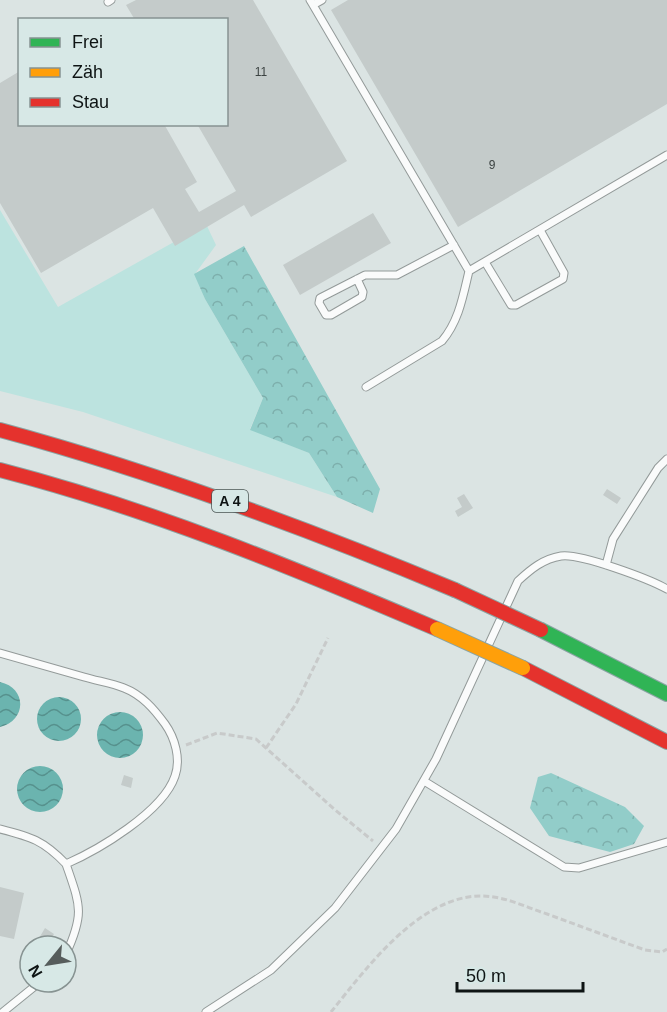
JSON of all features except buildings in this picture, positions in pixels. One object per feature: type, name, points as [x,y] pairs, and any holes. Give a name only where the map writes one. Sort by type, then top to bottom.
[{"type":"highway","name":"A 4","points":[[0,430],[137,469],[356,548],[541,630],[667,694]]},
{"type":"highway","points":[[0,470],[152,513],[299,571],[523,668],[667,742]]},
{"type":"lane","points":[[322,0],[312,2],[469,271],[457,315],[451,330],[442,341],[366,387]]},
{"type":"lane","points":[[469,271],[667,155]]},
{"type":"lane","points":[[485,262],[508,303],[513,306],[563,279],[562,270],[540,230]]},
{"type":"lane","points":[[357,279],[363,292],[362,297],[331,315],[326,315],[319,303],[320,298],[357,279],[365,275],[397,275],[454,245]]},
{"type":"lane","points":[[606,565],[613,539],[658,468],[667,459]]},
{"type":"lane","points":[[206,1012],[271,970],[335,908],[396,829],[424,781],[518,581],[540,562],[564,555],[606,565],[652,581],[667,589]]},
{"type":"lane","points":[[0,653],[125,688],[152,706],[170,731],[177,750],[175,776],[160,800],[136,822],[108,842],[66,864]]},
{"type":"lane","points":[[424,781],[564,867],[579,868],[667,842]]},
{"type":"lane","points":[[0,830],[32,837],[51,848],[66,864],[79,903],[75,934]]},
{"type":"lane","points":[[3,1012],[25,994]]},
{"type":"path","points":[[266,748],[297,704],[328,638]]},
{"type":"path","points":[[177,750],[192,741],[217,733],[255,739],[334,809],[382,847]]},
{"type":"path","points":[[331,1012],[374,958],[412,923],[439,907],[471,896],[499,897],[645,950],[662,952],[667,949]]},
{"type":"shaded area","points":[[0,210],[58,307],[206,224],[216,245],[195,274],[205,299],[263,398],[250,429],[309,453],[337,497],[83,412],[0,391]]},
{"type":"green space","points":[[244,246],[380,489],[373,513],[337,497],[309,453],[250,430],[263,398],[205,299],[194,274]]},
{"type":"green space","points":[[551,773],[625,807],[644,826],[634,844],[610,852],[549,836],[530,808],[538,777]]},
{"type":"water","points":[[0,682],[9,685],[15,691],[20,704],[15,718],[0,727]]},
{"type":"water","points":[[59,697],[68,698],[75,703],[80,710],[80,728],[75,735],[68,740],[59,741],[50,740],[43,735],[38,728],[37,719],[38,710],[43,703],[50,698]]},
{"type":"water","points":[[120,712],[136,719],[143,735],[136,751],[120,758],[104,751],[97,735],[104,719]]},
{"type":"water","points":[[40,766],[56,773],[63,789],[56,805],[40,812],[24,805],[17,789],[24,773]]},
{"type":"traffic: fast","points":[[541,630],[667,694]]},
{"type":"traffic: jam","points":[[0,430],[116,464],[230,503],[455,590]]},
{"type":"traffic: jam","points":[[0,470],[112,503],[222,541],[437,629]]},
{"type":"traffic: jam","points":[[455,590],[541,630]]},
{"type":"traffic: jam","points":[[523,668],[667,742]]},
{"type":"traffic: slow","points":[[437,629],[523,668]]}]
